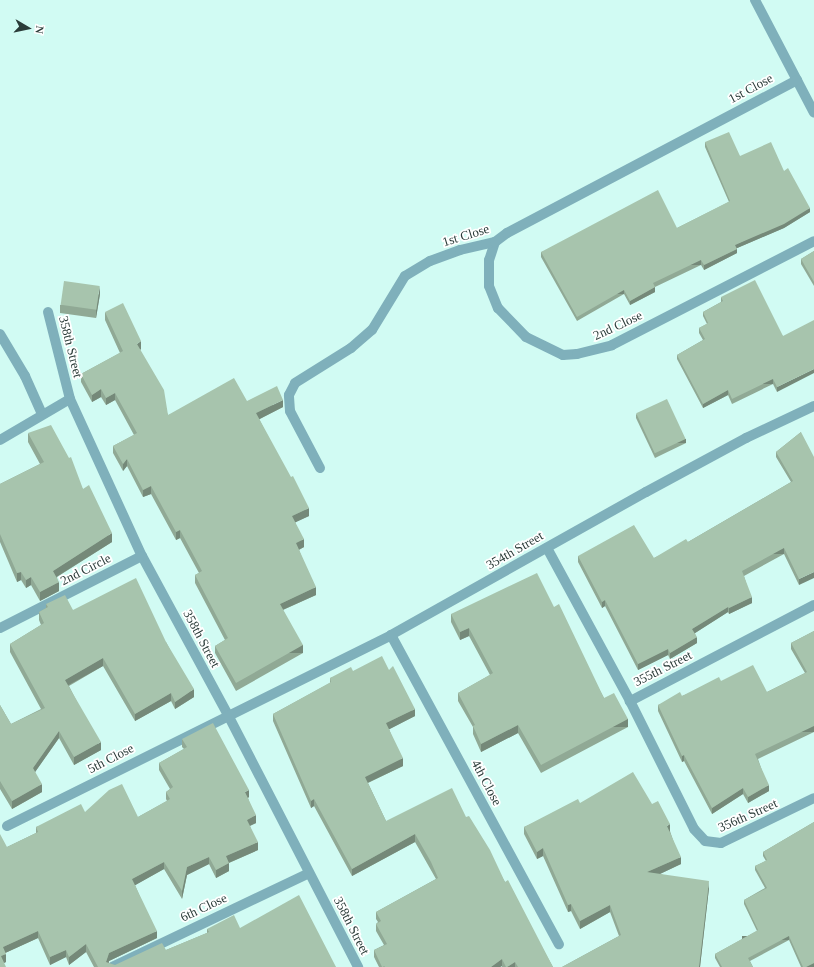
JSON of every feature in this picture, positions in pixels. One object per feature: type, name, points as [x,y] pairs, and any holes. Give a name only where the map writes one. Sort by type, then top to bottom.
[{"type":"street","points":[[755,0],[814,112]]},
{"type":"street","name":"1st Close","points":[[320,468],[290,411],[289,395],[295,383],[351,348],[372,330],[405,276],[419,266],[460,250],[495,242],[507,233],[797,80]]},
{"type":"street","name":"2nd Close","points":[[495,242],[489,260],[488,273],[490,286],[498,308],[526,337],[563,355],[590,352],[612,345],[814,241]]},
{"type":"street","name":"358th Street","points":[[48,312],[70,399],[142,556],[228,715],[358,967]]},
{"type":"street","points":[[0,334],[25,376],[42,414]]},
{"type":"street","points":[[0,440],[42,414],[70,399]]},
{"type":"street","name":"354th Street","points":[[228,715],[391,635],[740,442],[814,406]]},
{"type":"street","points":[[547,548],[630,701]]},
{"type":"street","name":"2nd Circle","points":[[0,628],[142,556]]},
{"type":"street","name":"355th Street","points":[[694,829],[630,701],[814,605]]},
{"type":"street","name":"4th Close","points":[[391,635],[559,944]]},
{"type":"street","name":"5th Close","points":[[7,826],[228,715]]},
{"type":"street","name":"356th Street","points":[[694,829],[705,841],[721,843],[814,798]]},
{"type":"street","name":"6th Close","points":[[112,967],[309,873]]},
{"type":"building","points":[[729,132],[740,156],[771,142],[784,171],[788,168],[810,208],[784,224],[735,245],[737,249],[704,265],[701,260],[653,283],[655,287],[630,301],[624,290],[577,317],[541,252],[658,190],[677,228],[730,201],[705,142]]},
{"type":"building","points":[[814,251],[814,282],[801,259]]},
{"type":"building","points":[[755,280],[783,336],[814,320],[814,369],[777,387],[773,379],[732,399],[728,390],[703,404],[677,355],[705,339],[699,328],[708,323],[703,312],[723,301],[721,297]]},
{"type":"building","points":[[64,281],[100,286],[96,310],[61,305]]},
{"type":"building","points":[[123,303],[141,341],[137,344],[164,390],[168,415],[234,378],[247,401],[277,386],[283,400],[256,413],[291,477],[293,476],[309,508],[292,516],[304,539],[296,543],[316,587],[280,604],[303,645],[236,683],[215,646],[228,638],[195,575],[202,571],[180,530],[176,532],[151,486],[143,490],[127,459],[123,464],[113,446],[137,433],[115,393],[106,398],[101,389],[92,395],[81,374],[123,351],[105,312]]},
{"type":"building","points":[[667,399],[686,439],[655,453],[636,413]]},
{"type":"building","points":[[51,425],[69,458],[71,457],[83,489],[89,485],[112,533],[53,571],[59,582],[40,592],[31,577],[26,580],[21,572],[17,573],[0,534],[0,484],[44,462],[28,433]]},
{"type":"building","points":[[801,432],[814,457],[814,572],[799,579],[784,548],[742,571],[752,597],[729,608],[728,607],[692,629],[697,637],[670,653],[668,649],[638,664],[605,600],[602,602],[578,556],[634,525],[654,558],[686,539],[688,542],[793,481],[776,452]]},
{"type":"building","points":[[537,573],[554,607],[559,604],[604,698],[614,693],[628,719],[541,765],[518,725],[481,744],[473,726],[475,725],[458,693],[493,673],[469,628],[460,632],[451,614]]},
{"type":"building","points":[[136,578],[166,642],[194,689],[175,702],[171,693],[135,714],[103,658],[65,680],[101,742],[74,757],[59,731],[33,768],[42,784],[12,801],[0,781],[0,705],[11,724],[45,708],[10,644],[44,623],[39,612],[48,607],[46,604],[65,595],[73,610]]},
{"type":"building","points":[[814,631],[814,726],[755,754],[769,785],[748,797],[743,788],[712,808],[684,755],[682,756],[658,705],[680,692],[682,696],[719,677],[721,681],[753,665],[767,692],[807,672],[791,643]]},
{"type":"building","points":[[382,656],[389,670],[393,666],[415,709],[386,723],[403,758],[365,777],[386,821],[452,788],[466,817],[469,816],[490,850],[505,882],[508,880],[553,967],[518,967],[515,962],[506,967],[502,959],[491,967],[382,967],[374,950],[387,944],[376,924],[381,921],[376,912],[438,878],[431,862],[415,834],[352,869],[314,799],[311,801],[273,714],[331,682],[330,678],[351,667],[353,671]]},
{"type":"building","points":[[213,723],[249,790],[245,792],[256,815],[247,820],[258,842],[226,856],[229,863],[216,870],[209,857],[187,867],[182,891],[164,862],[132,879],[157,931],[109,953],[106,962],[115,965],[162,943],[166,950],[209,932],[207,929],[234,915],[240,928],[299,895],[336,967],[98,967],[86,944],[69,957],[66,950],[50,957],[38,931],[3,947],[6,954],[1,956],[6,967],[0,967],[0,834],[7,847],[38,832],[36,827],[81,804],[85,812],[109,790],[122,784],[138,817],[170,799],[166,792],[173,787],[159,763],[187,747],[182,739]]},
{"type":"building","points":[[633,772],[652,804],[658,801],[670,824],[667,826],[681,857],[647,872],[709,881],[699,967],[562,967],[621,935],[610,905],[580,921],[571,904],[568,905],[543,848],[537,852],[524,827],[578,799],[580,803]]},
{"type":"building","points":[[814,822],[814,963],[803,967],[789,936],[748,958],[753,967],[722,967],[715,954],[758,930],[744,900],[767,888],[755,866],[767,860],[763,852]]}]
